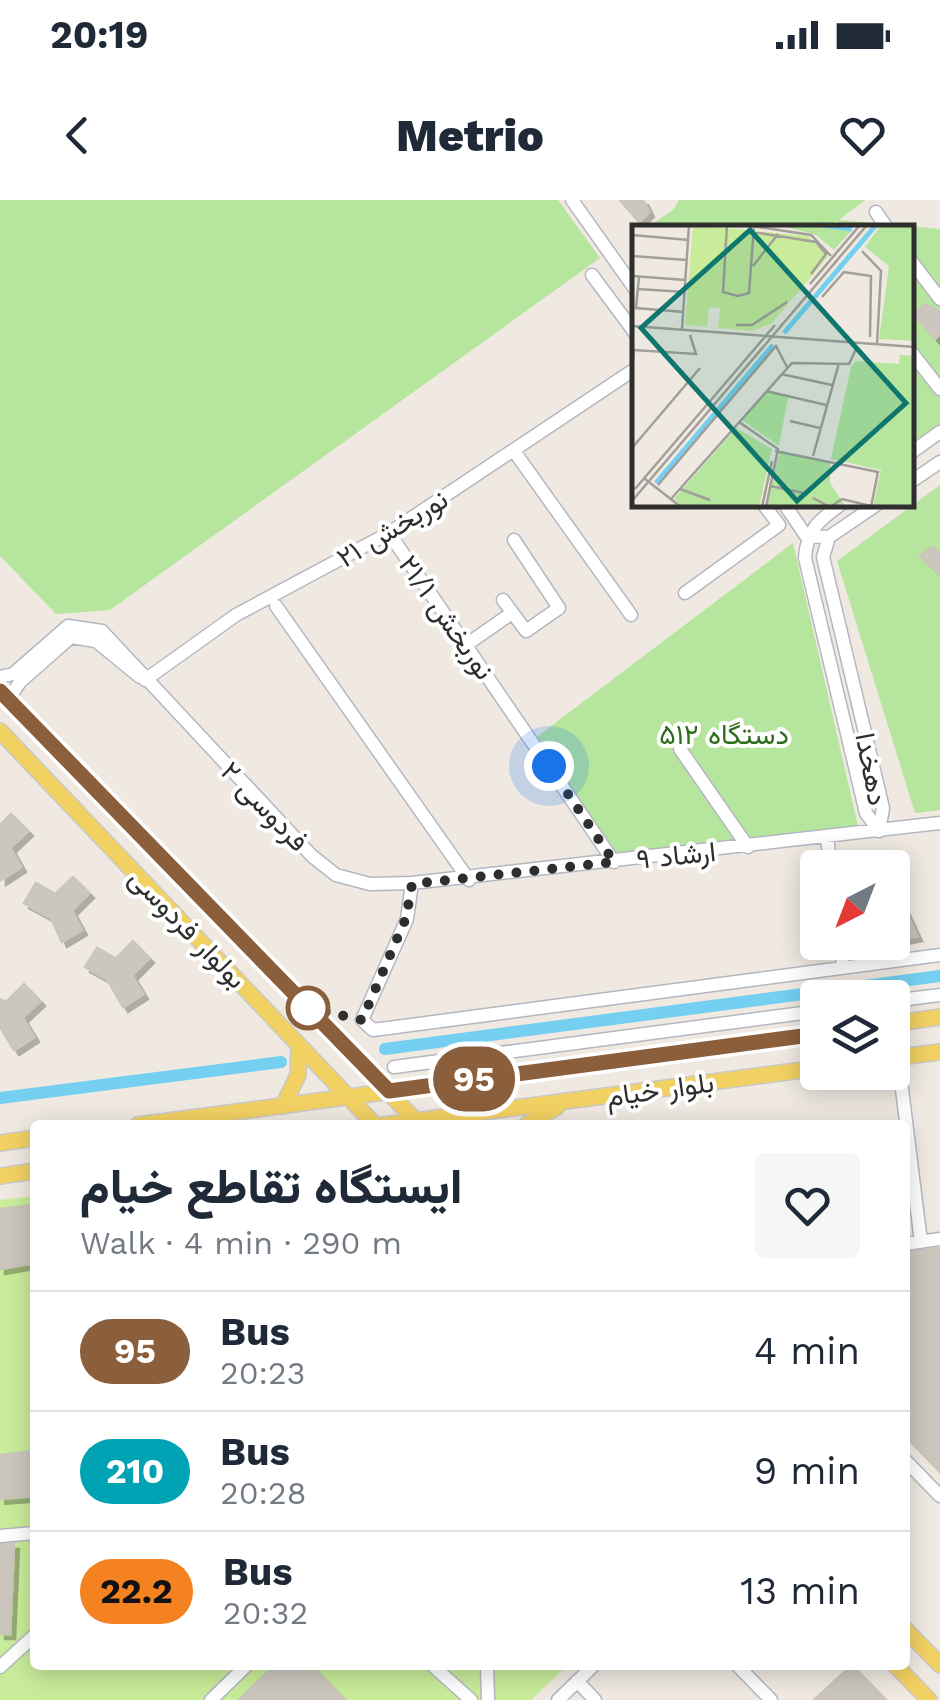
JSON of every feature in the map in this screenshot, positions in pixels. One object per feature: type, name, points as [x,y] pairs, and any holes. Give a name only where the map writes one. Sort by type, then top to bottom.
[{"type":"main road","name":"بولوار فردوسی","points":[[4,695],[416,1120]]},
{"type":"main road","name":"بولوار فردوسی","points":[[0,731],[370,1120]]},
{"type":"main road","points":[[910,1022],[940,1018]]},
{"type":"main road","name":"بلوار خیام","points":[[176,1120],[800,1036]]},
{"type":"main road","points":[[283,1106],[298,1075],[299,1045]]},
{"type":"main road","points":[[910,1056],[940,1052]]},
{"type":"main road","name":"بلوار خیام","points":[[439,1120],[800,1070]]},
{"type":"main road","points":[[536,1120],[574,1100]]},
{"type":"main road","points":[[0,1143],[30,1139]]},
{"type":"main road","points":[[0,1176],[30,1173]]},
{"type":"main road","points":[[910,1634],[940,1665]]},
{"type":"main road","points":[[900,1670],[929,1700]]},
{"type":"street","points":[[572,200],[632,285]]},
{"type":"street","points":[[876,212],[885,225]]},
{"type":"street","points":[[915,266],[940,300]]},
{"type":"street","points":[[592,275],[632,329]]},
{"type":"street","points":[[915,356],[940,389]]},
{"type":"street","name":"نوربخش ۲۱","points":[[144,680],[236,615],[389,533],[632,372]]},
{"type":"street","points":[[915,450],[940,432]]},
{"type":"street","points":[[514,451],[631,615]]},
{"type":"street","points":[[915,478],[940,462]]},
{"type":"street","points":[[685,593],[779,525],[766,508]]},
{"type":"street","points":[[787,508],[806,536]]},
{"type":"street","points":[[806,536],[836,508]]},
{"type":"street","points":[[806,536],[829,537],[872,508]]},
{"type":"street","name":"نوربخش ۲۱/۱","points":[[389,533],[614,862]]},
{"type":"street","name":"دهخدا","points":[[806,536],[804,558],[826,658],[866,813],[879,830]]},
{"type":"street","name":"دهخدا","points":[[829,537],[823,557],[883,808],[879,830]]},
{"type":"street","points":[[504,600],[526,631],[560,608],[514,540]]},
{"type":"street","points":[[276,606],[469,880]]},
{"type":"street","points":[[466,645],[512,613]]},
{"type":"street","name":"فردوسی ۲","points":[[0,677],[13,674],[54,634],[84,625],[102,631],[131,658],[144,680]]},
{"type":"street","name":"فردوسی ۲","points":[[4,695],[71,637],[96,641],[144,680],[312,856],[336,874],[370,884],[412,884]]},
{"type":"street","points":[[680,749],[748,847]]},
{"type":"street","name":"ارشاد ۹","points":[[412,884],[940,823]]},
{"type":"street","points":[[828,838],[829,850]]},
{"type":"street","points":[[412,884],[406,918],[362,1020],[374,1030],[940,955]]},
{"type":"street","points":[[842,960],[842,968]]},
{"type":"street","points":[[910,999],[940,995]]},
{"type":"street","points":[[394,1067],[800,1013]]},
{"type":"street","points":[[900,1090],[904,1120]]},
{"type":"street","points":[[910,1164],[921,1242]]},
{"type":"street","points":[[910,1243],[940,1239]]},
{"type":"street","points":[[910,1465],[940,1496]]},
{"type":"street","points":[[0,1536],[30,1533]]},
{"type":"street","points":[[0,1668],[30,1639]]},
{"type":"street","points":[[211,1700],[242,1670]]},
{"type":"street","points":[[438,1670],[471,1700]]},
{"type":"street","points":[[486,1670],[488,1700]]},
{"type":"street","points":[[558,1700],[589,1670]]},
{"type":"street","points":[[742,1670],[771,1700]]},
{"type":"street","points":[[578,1681],[595,1700]]},
{"type":"green space","points":[[0,200],[558,200],[600,258],[110,610],[56,614],[0,556]]},
{"type":"green space","points":[[679,200],[865,200],[839,220],[895,225],[839,225],[837,220],[833,225],[650,225],[673,210]]},
{"type":"green space","points":[[915,227],[940,229],[940,425],[915,443]]},
{"type":"green space","points":[[940,485],[940,810],[915,813],[837,561],[909,508],[915,508],[915,503]]},
{"type":"green space","name":"۵۱۲ دستگاه","points":[[793,543],[858,826],[617,859],[534,739]]},
{"type":"green space","points":[[30,1197],[30,1670],[563,1670],[531,1700],[0,1700],[0,1200]]},
{"type":"building","points":[[620,200],[643,200],[649,212],[639,222]]},
{"type":"building","points":[[925,304],[940,312],[940,334],[935,339],[915,315]]},
{"type":"building","points":[[932,547],[940,552],[940,575],[920,556]]},
{"type":"building","points":[[11,814],[28,831],[11,847],[8,844],[21,867],[1,880],[0,825]]},
{"type":"building","points":[[73,877],[89,893],[72,910],[69,906],[82,930],[62,942],[51,918],[24,903],[36,883],[59,896],[56,893]]},
{"type":"building","points":[[133,941],[149,958],[133,974],[129,971],[143,994],[123,1007],[107,979],[85,967],[97,948],[120,961],[116,958]]},
{"type":"building","points":[[24,984],[40,1001],[23,1017],[20,1014],[34,1037],[14,1050],[0,1027],[0,999],[10,1004],[7,1001]]},
{"type":"building","points":[[30,1206],[30,1264],[0,1269],[0,1209]]},
{"type":"building","points":[[940,1248],[940,1472],[910,1441],[910,1251]]},
{"type":"building","points":[[30,1452],[30,1496],[0,1499],[0,1455]]},
{"type":"building","points":[[0,1544],[14,1544],[10,1634],[0,1634]]},
{"type":"building","points":[[270,1670],[316,1670],[345,1700],[239,1700]]},
{"type":"building","points":[[847,1670],[857,1670],[886,1700],[814,1700]]},
{"type":"waterway","points":[[385,1049],[940,976]]},
{"type":"waterway","points":[[0,1098],[281,1062]]},
{"type":"bus line","name":"95","points":[[0,691],[389,1091],[800,1036]]},
{"type":"route","points":[[308,1008],[362,1020],[406,918],[412,884],[614,862],[549,766]]}]
